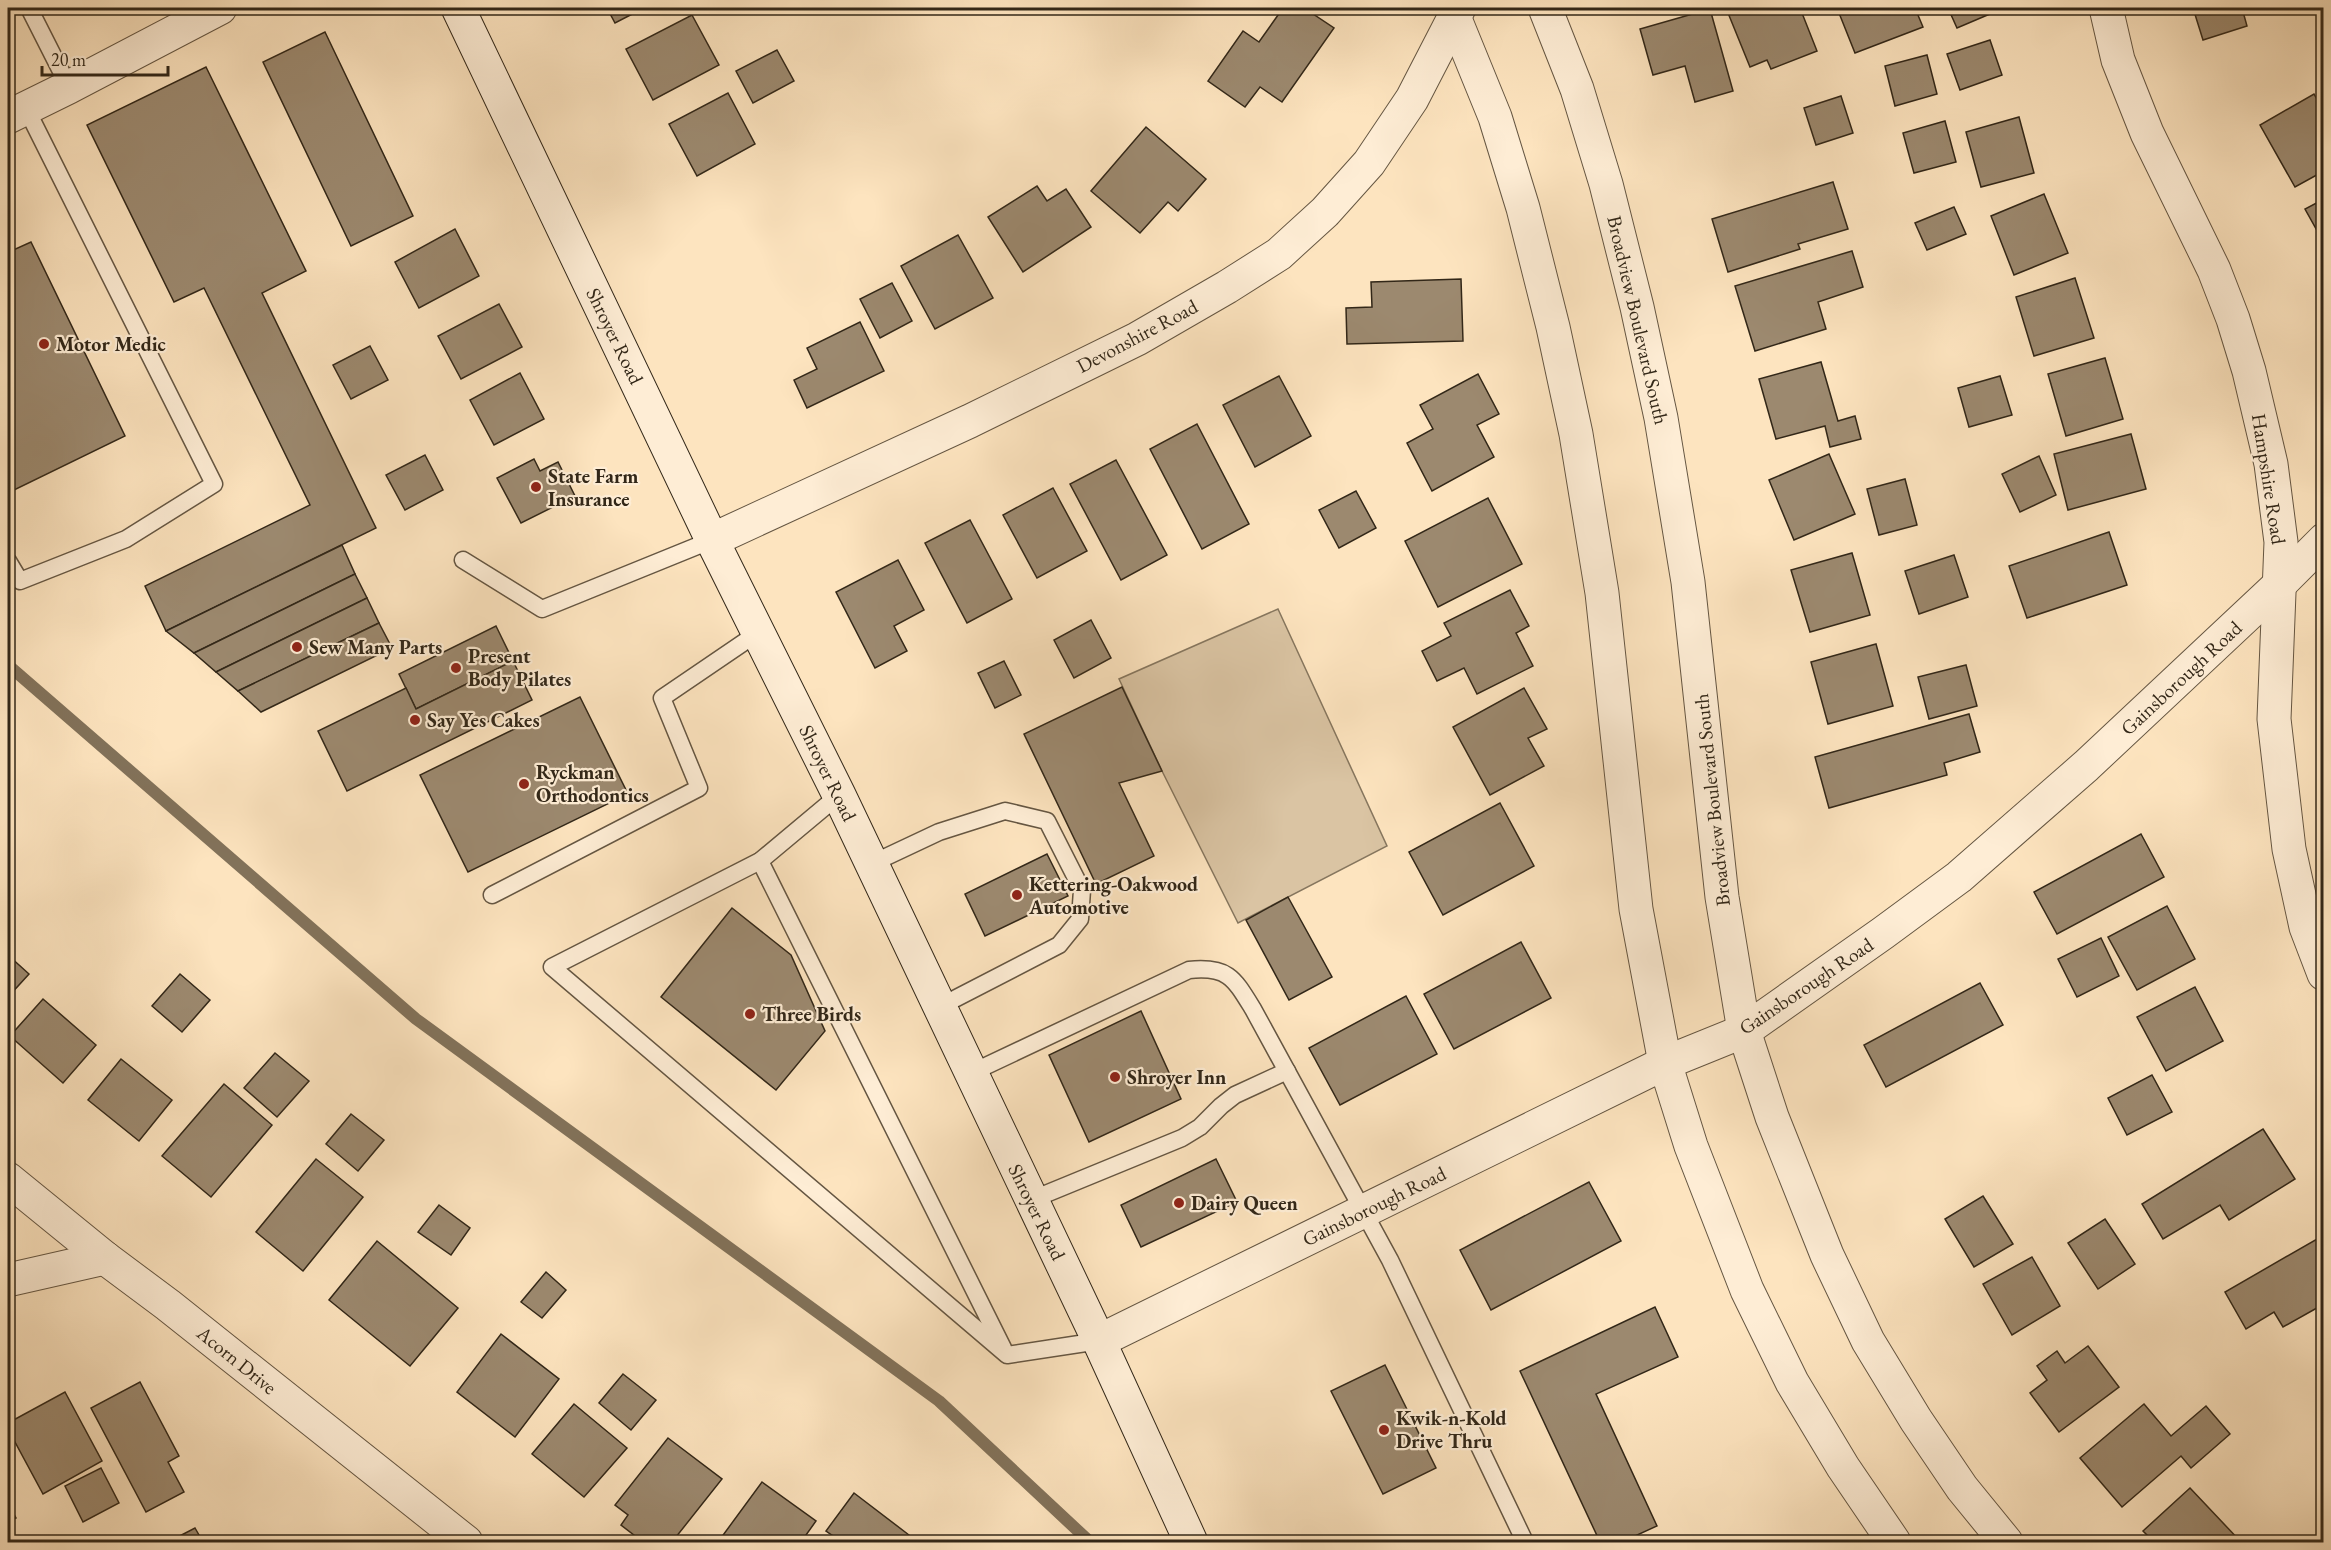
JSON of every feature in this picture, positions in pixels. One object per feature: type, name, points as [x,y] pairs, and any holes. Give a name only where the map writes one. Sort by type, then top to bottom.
[{"type":"street","points":[[17,112],[220,8]]},
{"type":"street","name":"Shroyer Road","points":[[458,8],[712,540],[839,795],[1099,1341],[1191,1542]]},
{"type":"street","name":"Broadview Boulevard South","points":[[1545,8],[1577,88],[1606,184],[1638,307],[1661,418],[1688,582],[1722,897],[1744,1031],[1773,1117],[1827,1255],[1868,1341],[1916,1420],[1955,1478],[2006,1542]]},
{"type":"street","name":"Hampshire Road","points":[[2106,8],[2118,60],[2146,134],[2214,270],[2233,319],[2246,361],[2271,464],[2281,542],[2274,719],[2289,849],[2306,927],[2324,974]]},
{"type":"street","points":[[1457,13],[1495,117],[1523,208],[1553,327],[1576,434],[1602,593],[1636,909],[1665,1063],[1691,1146],[1757,1310],[1792,1382],[1843,1467],[1894,1542]]},
{"type":"street","name":"Devonshire Road","points":[[712,540],[969,421],[1137,339],[1279,254],[1325,212],[1369,163],[1412,99],[1457,13]]},
{"type":"street","name":"Gainsborough Road","points":[[1099,1341],[1665,1063],[1744,1031],[1959,877],[2086,766],[2324,540]]},
{"type":"street","name":"Acorn Drive","points":[[8,1179],[465,1542]]},
{"type":"street","points":[[8,1280],[105,1258]]},
{"type":"lane","points":[[29,8],[69,87]]},
{"type":"lane","points":[[8,561],[20,581],[126,539],[214,484],[17,112]]},
{"type":"lane","points":[[463,560],[542,609],[712,540]]},
{"type":"lane","points":[[492,895],[699,788],[662,698],[759,632]]},
{"type":"lane","points":[[839,795],[760,861],[552,967],[1007,1355],[1099,1341]]},
{"type":"lane","points":[[871,864],[939,832],[1005,811],[1047,821],[1082,890],[1080,919],[1059,945],[939,1007]]},
{"type":"lane","points":[[760,861],[1007,1355]]},
{"type":"lane","points":[[971,1073],[1189,970],[1211,968],[1228,974],[1242,990],[1365,1212],[1525,1542]]},
{"type":"lane","points":[[1031,1200],[1182,1138],[1200,1127],[1235,1095],[1287,1071]]},
{"type":"shaded area","points":[[1278,609],[1387,846],[1238,923],[1119,679]]},
{"type":"building","points":[[607,8],[644,8],[615,23]]},
{"type":"building","points":[[1283,8],[1304,8],[1334,28],[1282,102],[1260,87],[1245,107],[1208,81],[1243,31],[1259,42]]},
{"type":"building","points":[[1726,8],[1800,8],[1817,51],[1771,69],[1767,60],[1750,67]]},
{"type":"building","points":[[1837,8],[1915,8],[1923,27],[1855,53]]},
{"type":"building","points":[[1948,8],[2004,8],[1957,28]]},
{"type":"building","points":[[2193,8],[2242,8],[2247,26],[2203,40]]},
{"type":"building","points":[[1710,9],[1733,91],[1695,102],[1685,66],[1653,75],[1640,29]]},
{"type":"building","points":[[692,15],[719,65],[653,100],[626,49]]},
{"type":"building","points":[[325,32],[413,216],[351,246],[263,62]]},
{"type":"building","points":[[1990,40],[2002,75],[1960,90],[1947,54]]},
{"type":"building","points":[[777,50],[794,81],[753,103],[736,71]]},
{"type":"building","points":[[1927,55],[1937,94],[1895,106],[1885,66]]},
{"type":"building","points":[[206,67],[306,271],[262,293],[376,528],[166,631],[145,586],[310,505],[204,288],[174,302],[87,125]]},
{"type":"building","points":[[728,93],[755,144],[697,176],[669,124]]},
{"type":"building","points":[[2314,94],[2324,112],[2324,171],[2295,187],[2260,125]]},
{"type":"building","points":[[1841,96],[1853,133],[1816,145],[1804,108]]},
{"type":"building","points":[[2019,117],[2034,173],[1981,187],[1966,132]]},
{"type":"building","points":[[1945,121],[1956,162],[1914,173],[1903,133]]},
{"type":"building","points":[[1146,127],[1206,179],[1178,211],[1168,202],[1140,233],[1091,191]]},
{"type":"building","points":[[1833,182],[1848,229],[1798,244],[1800,249],[1728,272],[1712,219]]},
{"type":"building","points":[[1037,186],[1047,201],[1066,189],[1091,227],[1023,272],[988,217]]},
{"type":"building","points":[[2044,194],[2068,253],[2014,275],[1991,216]]},
{"type":"building","points":[[2324,199],[2324,243],[2305,209]]},
{"type":"building","points":[[1954,207],[1966,234],[1927,250],[1915,223]]},
{"type":"building","points":[[455,229],[479,276],[419,308],[395,262]]},
{"type":"building","points":[[958,235],[993,298],[935,329],[901,266]]},
{"type":"building","name":"Motor Medic","points":[[31,242],[125,436],[12,491],[8,482],[8,248],[9,252]]},
{"type":"building","points":[[1852,251],[1863,287],[1818,302],[1826,329],[1755,351],[1735,286]]},
{"type":"building","points":[[2075,278],[2094,338],[2034,356],[2016,297]]},
{"type":"building","points":[[1461,279],[1463,341],[1347,344],[1346,308],[1372,307],[1371,282]]},
{"type":"building","points":[[892,283],[912,321],[880,338],[860,299]]},
{"type":"building","points":[[499,304],[522,347],[461,379],[438,336]]},
{"type":"building","points":[[860,322],[884,371],[807,408],[794,380],[817,369],[807,348]]},
{"type":"building","points":[[370,346],[388,380],[351,399],[333,365]]},
{"type":"building","points":[[2105,358],[2123,419],[2066,436],[2048,374]]},
{"type":"building","points":[[1821,362],[1838,421],[1855,416],[1861,439],[1830,447],[1825,426],[1776,439],[1759,379]]},
{"type":"building","points":[[520,373],[544,419],[494,445],[470,400]]},
{"type":"building","points":[[1478,374],[1499,414],[1477,425],[1494,457],[1432,491],[1407,443],[1433,429],[1420,405]]},
{"type":"building","points":[[1279,376],[1311,436],[1255,467],[1223,405]]},
{"type":"building","points":[[2000,376],[2012,415],[1969,427],[1958,388]]},
{"type":"building","points":[[1197,424],[1249,524],[1202,549],[1150,449]]},
{"type":"building","points":[[2131,434],[2146,489],[2068,510],[2054,454]]},
{"type":"building","points":[[1829,454],[1855,514],[1794,540],[1769,480]]},
{"type":"building","points":[[425,455],[443,490],[405,510],[386,475]]},
{"type":"building","points":[[2039,456],[2056,495],[2020,512],[2002,474]]},
{"type":"building","name":"State Farm Insurance","points":[[534,459],[540,471],[558,462],[575,496],[521,523],[497,478]]},
{"type":"building","points":[[1116,460],[1167,555],[1121,580],[1070,484]]},
{"type":"building","points":[[1905,479],[1917,525],[1879,535],[1867,489]]},
{"type":"building","points":[[1053,488],[1087,551],[1037,578],[1003,515]]},
{"type":"building","points":[[1356,491],[1376,528],[1339,548],[1319,510]]},
{"type":"building","points":[[1488,498],[1522,564],[1438,607],[1405,541]]},
{"type":"building","points":[[970,520],[1012,599],[967,623],[925,543]]},
{"type":"building","points":[[2109,532],[2127,585],[2027,618],[2009,566]]},
{"type":"building","points":[[342,545],[355,574],[194,653],[166,631]]},
{"type":"building","points":[[1852,553],[1870,615],[1810,632],[1791,570]]},
{"type":"building","points":[[1954,555],[1968,597],[1919,614],[1905,571]]},
{"type":"building","points":[[898,560],[924,610],[894,626],[907,651],[875,668],[836,592]]},
{"type":"building","points":[[355,574],[367,598],[216,672],[194,653]]},
{"type":"building","points":[[1510,590],[1529,626],[1516,633],[1533,666],[1477,694],[1464,668],[1437,681],[1422,651],[1451,636],[1444,623]]},
{"type":"building","name":"Sew Many Parts","points":[[367,598],[379,623],[238,691],[216,672]]},
{"type":"building","points":[[1091,620],[1111,658],[1074,678],[1054,640]]},
{"type":"building","points":[[379,623],[392,648],[261,712],[238,691]]},
{"type":"building","name":"Present Body Pilates","points":[[496,626],[513,661],[416,709],[399,674]]},
{"type":"building","points":[[1876,644],[1893,706],[1828,724],[1811,662]]},
{"type":"building","name":"Say Yes Cakes","points":[[513,661],[532,700],[347,791],[318,731],[406,688],[416,709]]},
{"type":"building","points":[[1004,661],[1021,695],[995,708],[978,673]]},
{"type":"building","points":[[1966,665],[1977,706],[1929,719],[1918,677]]},
{"type":"building","points":[[1122,687],[1162,771],[1119,783],[1154,856],[1096,884],[1024,734]]},
{"type":"building","points":[[1524,688],[1547,729],[1528,738],[1544,766],[1490,795],[1453,727]]},
{"type":"building","name":"Ryckman Orthodontics","points":[[580,697],[628,794],[468,872],[420,775]]},
{"type":"building","points":[[1969,714],[1980,752],[1944,763],[1947,775],[1829,808],[1815,757]]},
{"type":"building","points":[[1500,803],[1534,866],[1443,915],[1409,852]]},
{"type":"building","points":[[2141,834],[2164,877],[2057,934],[2034,892]]},
{"type":"building","name":"Kettering-Oakwood Automotive","points":[[1047,854],[1068,896],[985,936],[965,894]]},
{"type":"building","points":[[1288,897],[1332,977],[1289,1000],[1246,920]]},
{"type":"building","points":[[2167,906],[2195,959],[2137,990],[2108,937]]},
{"type":"building","name":"Three Birds","points":[[732,908],[791,955],[825,1031],[776,1090],[661,997]]},
{"type":"building","points":[[2101,938],[2119,976],[2077,997],[2058,959]]},
{"type":"building","points":[[1521,942],[1551,998],[1454,1049],[1424,994]]},
{"type":"building","points":[[8,955],[29,974],[8,997]]},
{"type":"building","points":[[180,974],[210,1000],[182,1032],[152,1006]]},
{"type":"building","points":[[1980,983],[2003,1025],[1886,1087],[1864,1045]]},
{"type":"building","points":[[2195,987],[2223,1041],[2166,1071],[2137,1017]]},
{"type":"building","points":[[1406,996],[1437,1054],[1340,1105],[1309,1048]]},
{"type":"building","points":[[43,999],[96,1045],[63,1083],[10,1036]]},
{"type":"building","name":"Shroyer Inn","points":[[1141,1011],[1181,1099],[1089,1142],[1049,1055]]},
{"type":"building","points":[[275,1053],[309,1081],[277,1117],[244,1088]]},
{"type":"building","points":[[121,1059],[172,1100],[139,1141],[88,1100]]},
{"type":"building","points":[[2152,1075],[2172,1112],[2127,1135],[2108,1098]]},
{"type":"building","points":[[224,1084],[272,1125],[211,1197],[162,1156]]},
{"type":"building","points":[[351,1114],[384,1140],[358,1171],[326,1144]]},
{"type":"building","points":[[2263,1129],[2295,1179],[2229,1220],[2220,1205],[2163,1239],[2142,1204]]},
{"type":"building","points":[[316,1159],[363,1197],[303,1271],[256,1232]]},
{"type":"building","name":"Dairy Queen","points":[[1216,1159],[1237,1202],[1141,1247],[1121,1205]]},
{"type":"building","points":[[1589,1182],[1621,1241],[1491,1310],[1460,1250]]},
{"type":"building","points":[[1983,1196],[2013,1244],[1974,1267],[1945,1219]]},
{"type":"building","points":[[439,1205],[470,1228],[451,1255],[418,1232]]},
{"type":"building","points":[[2105,1219],[2135,1264],[2098,1289],[2068,1243]]},
{"type":"building","points":[[2324,1235],[2324,1304],[2283,1327],[2274,1312],[2246,1329],[2225,1292]]},
{"type":"building","points":[[377,1241],[458,1308],[410,1366],[329,1300]]},
{"type":"building","points":[[2032,1257],[2060,1306],[2012,1335],[1983,1284]]},
{"type":"building","points":[[546,1272],[566,1290],[542,1318],[521,1302]]},
{"type":"building","points":[[1655,1307],[1678,1357],[1596,1394],[1657,1526],[1622,1542],[1600,1542],[1520,1371]]},
{"type":"building","points":[[501,1334],[559,1379],[515,1437],[457,1392]]},
{"type":"building","points":[[2088,1346],[2119,1387],[2059,1432],[2030,1393],[2047,1380],[2037,1366],[2057,1351],[2065,1363]]},
{"type":"building","name":"Kwik-n-Kold Drive Thru","points":[[1385,1365],[1436,1468],[1383,1494],[1331,1391]]},
{"type":"building","points":[[623,1374],[656,1400],[631,1430],[599,1403]]},
{"type":"building","points":[[140,1382],[179,1456],[168,1462],[184,1492],[146,1512],[91,1408]]},
{"type":"building","points":[[65,1392],[102,1461],[43,1494],[8,1429],[8,1423]]},
{"type":"building","points":[[574,1404],[627,1448],[584,1497],[532,1454]]},
{"type":"building","points":[[2144,1404],[2171,1436],[2206,1406],[2230,1434],[2191,1468],[2181,1456],[2122,1507],[2080,1458]]},
{"type":"building","points":[[668,1438],[722,1479],[672,1542],[643,1542],[621,1525],[628,1515],[615,1505]]},
{"type":"building","points":[[101,1468],[119,1503],[83,1522],[65,1486]]},
{"type":"building","points":[[762,1482],[816,1521],[801,1542],[718,1542]]},
{"type":"building","points":[[2190,1488],[2241,1542],[2154,1542],[2143,1531]]},
{"type":"building","points":[[854,1493],[909,1535],[903,1542],[842,1542],[826,1531]]},
{"type":"building","points":[[8,1503],[16,1518],[8,1523]]},
{"type":"building","points":[[195,1528],[203,1542],[168,1542]]},
{"type":"building","points":[[329,1536],[332,1542],[316,1542]]},
{"type":"waterway","points":[[8,665],[416,1019],[939,1401],[1090,1542]]},
{"type":"place","name":"Motor Medic","points":[[44,344]]},
{"type":"place","name":"State Farm Insurance","points":[[536,487]]},
{"type":"place","name":"Sew Many Parts","points":[[297,647]]},
{"type":"place","name":"Present Body Pilates","points":[[456,668]]},
{"type":"place","name":"Say Yes Cakes","points":[[415,720]]},
{"type":"place","name":"Ryckman Orthodontics","points":[[524,784]]},
{"type":"place","name":"Kettering-Oakwood Automotive","points":[[1017,895]]},
{"type":"place","name":"Three Birds","points":[[750,1014]]},
{"type":"place","name":"Shroyer Inn","points":[[1115,1077]]},
{"type":"place","name":"Dairy Queen","points":[[1179,1203]]},
{"type":"place","name":"Kwik-n-Kold Drive Thru","points":[[1384,1430]]}]
